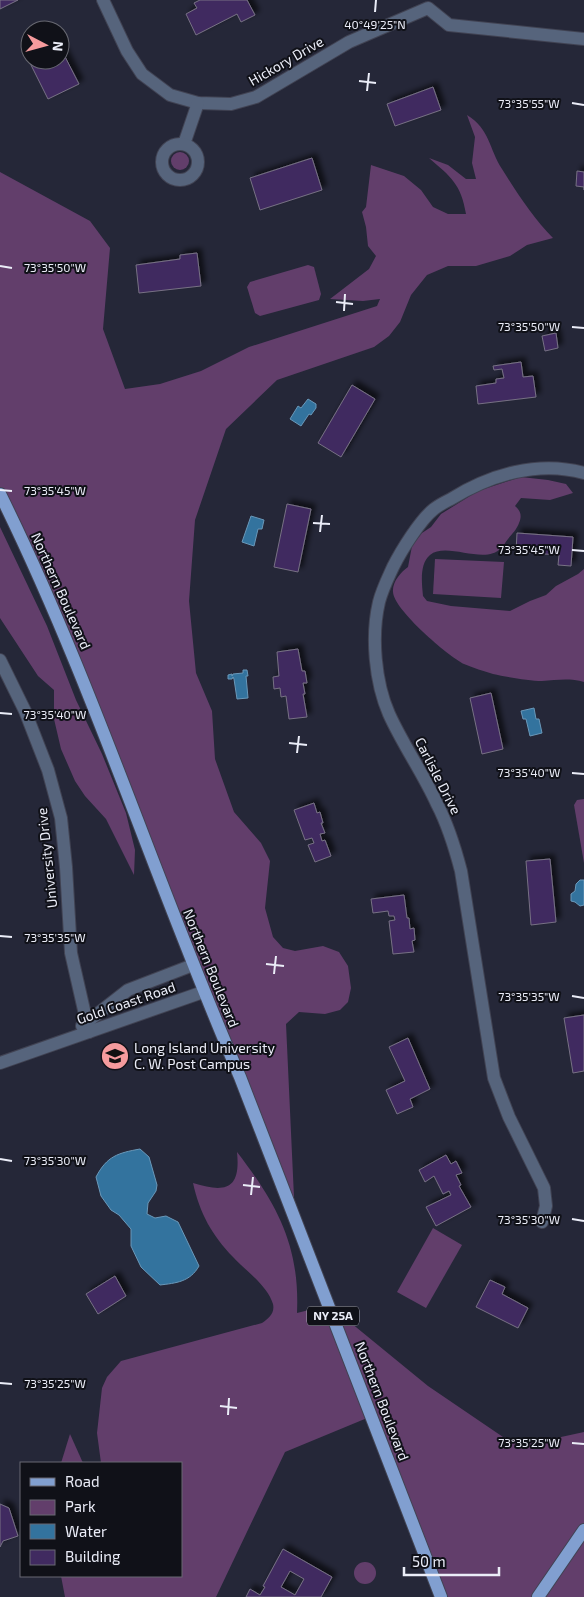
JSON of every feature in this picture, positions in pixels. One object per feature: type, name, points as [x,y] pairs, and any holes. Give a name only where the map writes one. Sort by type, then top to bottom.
[{"type":"main road","name":"Northern Boulevard","points":[[0,494],[51,602],[79,670],[203,992],[243,1086],[441,1597]]},
{"type":"main road","points":[[538,1597],[584,1530]]},
{"type":"street","name":"Hickory Drive","points":[[103,0],[127,51],[142,74],[170,94],[198,103],[230,104],[256,98],[350,42],[428,8],[449,25],[584,39]]},
{"type":"street","points":[[184,144],[198,103]]},
{"type":"street","name":"Carlisle Drive","points":[[542,1222],[545,1214],[546,1200],[542,1182],[509,1117],[494,1078],[461,871],[452,839],[438,804],[389,713],[378,677],[375,635],[379,603],[388,578],[402,550],[433,510],[470,487],[504,474],[528,469],[558,469],[584,473]]},
{"type":"street","name":"University Drive","points":[[0,660],[25,711],[48,770],[61,818],[71,954],[88,1027]]},
{"type":"street","name":"Gold Coast Road","points":[[88,1027],[128,990],[193,965]]},
{"type":"street","name":"Gold Coast Road","points":[[0,1063],[58,1044],[88,1027],[203,992]]},
{"type":"green space","points":[[467,115],[485,133],[498,162],[514,187],[532,214],[553,238],[527,245],[510,256],[476,266],[448,266],[427,275],[411,295],[400,322],[389,336],[374,347],[277,380],[226,429],[195,520],[189,601],[196,673],[212,711],[215,759],[234,812],[261,843],[270,861],[265,908],[273,937],[283,948],[295,951],[323,946],[339,952],[348,966],[351,988],[348,1002],[340,1010],[325,1014],[299,1012],[286,1024],[295,1219],[0,494],[0,172],[90,221],[110,248],[103,329],[125,389],[160,384],[201,371],[249,347],[377,306],[380,299],[363,301],[330,299],[369,269],[376,256],[368,246],[362,212],[366,207],[371,165],[404,176],[421,190],[433,207],[448,214],[466,214],[458,188],[429,158],[448,165],[466,179],[476,179],[472,163],[475,137]]},
{"type":"green space","points":[[180,152],[188,157],[189,161],[184,169],[180,170],[172,165],[171,161],[176,153]]},
{"type":"green space","points":[[308,265],[314,267],[321,294],[319,300],[260,316],[255,313],[247,287],[250,282]]},
{"type":"green space","points":[[521,477],[566,484],[573,493],[550,500],[521,498],[515,506],[520,514],[518,525],[503,546],[494,553],[486,555],[456,551],[437,551],[430,555],[426,559],[423,569],[423,596],[427,601],[451,606],[510,611],[546,595],[556,586],[584,569],[584,682],[518,679],[493,674],[464,664],[446,652],[412,621],[402,610],[393,592],[395,581],[408,567],[412,546],[441,514],[478,491]]},
{"type":"green space","points":[[0,527],[47,626],[76,700],[102,754],[126,813],[135,850],[134,875],[106,819],[85,796],[75,781],[61,749],[54,719],[54,690],[38,676],[0,618]]},
{"type":"green space","points":[[435,559],[504,562],[501,598],[433,594]]},
{"type":"green space","points":[[584,799],[584,863],[574,805],[577,800]]},
{"type":"green space","points":[[237,1152],[264,1190],[283,1227],[295,1267],[297,1313],[329,1305],[428,1386],[503,1437],[538,1442],[584,1432],[584,1597],[441,1597],[372,1416],[285,1452],[216,1597],[65,1597],[61,1577],[182,1577],[182,1462],[101,1462],[97,1433],[102,1388],[107,1377],[121,1361],[262,1323],[272,1313],[273,1304],[266,1291],[233,1257],[213,1232],[199,1205],[193,1183],[214,1188],[228,1186],[233,1181],[238,1165]]},
{"type":"green space","points":[[433,1228],[462,1245],[426,1308],[397,1292]]},
{"type":"green space","points":[[70,1434],[83,1462],[61,1462]]},
{"type":"green space","points":[[365,1562],[373,1565],[376,1573],[373,1581],[365,1584],[357,1581],[354,1573],[357,1565]]},
{"type":"water","points":[[308,399],[316,404],[316,408],[311,415],[309,414],[301,426],[290,419],[298,406],[301,408]]},
{"type":"water","points":[[251,516],[264,520],[262,529],[258,529],[254,546],[242,542]]},
{"type":"water","points":[[243,670],[247,670],[248,698],[237,699],[234,679],[233,677],[228,679],[228,675],[232,674],[232,676],[233,674],[243,673]]},
{"type":"water","points":[[534,708],[542,733],[530,736],[526,719],[523,719],[521,711]]},
{"type":"water","points":[[580,880],[584,880],[584,905],[580,906],[571,901],[571,894],[575,891],[576,884]]},
{"type":"water","points":[[140,1149],[149,1157],[157,1185],[156,1191],[148,1203],[147,1214],[155,1218],[166,1216],[178,1222],[199,1266],[187,1279],[160,1285],[141,1267],[131,1246],[131,1229],[119,1215],[111,1210],[101,1196],[96,1177],[104,1164],[119,1154]]},
{"type":"building","points":[[0,0],[18,0],[0,9]]},
{"type":"building","points":[[200,0],[247,0],[255,15],[241,22],[237,14],[196,35],[186,14],[197,8],[194,3]]},
{"type":"building","points":[[70,66],[79,84],[48,99],[34,70],[70,70]]},
{"type":"building","points":[[433,87],[441,110],[395,126],[387,104]]},
{"type":"building","points":[[312,158],[322,190],[260,210],[250,178]]},
{"type":"building","points":[[577,171],[584,172],[584,187],[576,186]]},
{"type":"building","points":[[197,253],[201,286],[139,293],[136,265],[180,259],[180,255]]},
{"type":"building","points":[[556,333],[558,348],[545,351],[542,336]]},
{"type":"building","points":[[521,362],[523,377],[533,376],[536,397],[478,404],[476,386],[496,383],[496,379],[504,378],[502,369],[494,370],[493,366]]},
{"type":"building","points":[[352,385],[375,399],[341,457],[318,443]]},
{"type":"building","points":[[287,504],[311,509],[298,572],[274,567]]},
{"type":"building","points":[[517,533],[573,537],[571,566],[558,565],[559,555],[516,552]]},
{"type":"building","points":[[298,649],[302,671],[305,671],[307,683],[303,683],[305,694],[303,694],[307,717],[289,719],[286,696],[281,697],[280,688],[274,689],[273,677],[279,676],[277,652]]},
{"type":"building","points":[[491,693],[503,749],[482,754],[470,698]]},
{"type":"building","points":[[314,803],[317,813],[320,812],[323,823],[321,823],[325,833],[320,834],[322,841],[325,840],[331,856],[315,862],[308,845],[314,843],[312,838],[305,840],[294,810]]},
{"type":"building","points":[[550,859],[556,922],[531,925],[526,861]]},
{"type":"building","points":[[404,895],[410,929],[414,928],[415,940],[412,941],[414,952],[393,954],[389,921],[395,920],[394,916],[389,916],[388,911],[373,913],[371,899]]},
{"type":"building","points":[[584,1015],[584,1071],[573,1073],[564,1018]]},
{"type":"building","points":[[408,1038],[430,1089],[410,1099],[413,1107],[397,1114],[386,1090],[405,1081],[389,1047]]},
{"type":"building","points":[[446,1155],[451,1164],[456,1161],[462,1173],[456,1175],[461,1185],[459,1186],[471,1207],[436,1226],[426,1207],[451,1195],[449,1191],[443,1194],[434,1176],[425,1182],[419,1170]]},
{"type":"building","points":[[115,1276],[126,1296],[98,1314],[86,1294]]},
{"type":"building","points":[[490,1280],[505,1287],[502,1294],[528,1308],[518,1328],[476,1307]]},
{"type":"building","points":[[0,1504],[9,1508],[18,1536],[3,1541],[0,1547]]},
{"type":"building","points":[[283,1549],[332,1577],[321,1597],[246,1597],[250,1589],[260,1595],[265,1587],[263,1586]],"holes":[[[290,1571],[304,1579],[295,1595],[281,1587]]]},
{"type":"place","name":"Long Island University C. W. Post Campus","points":[[115,1056]]}]
